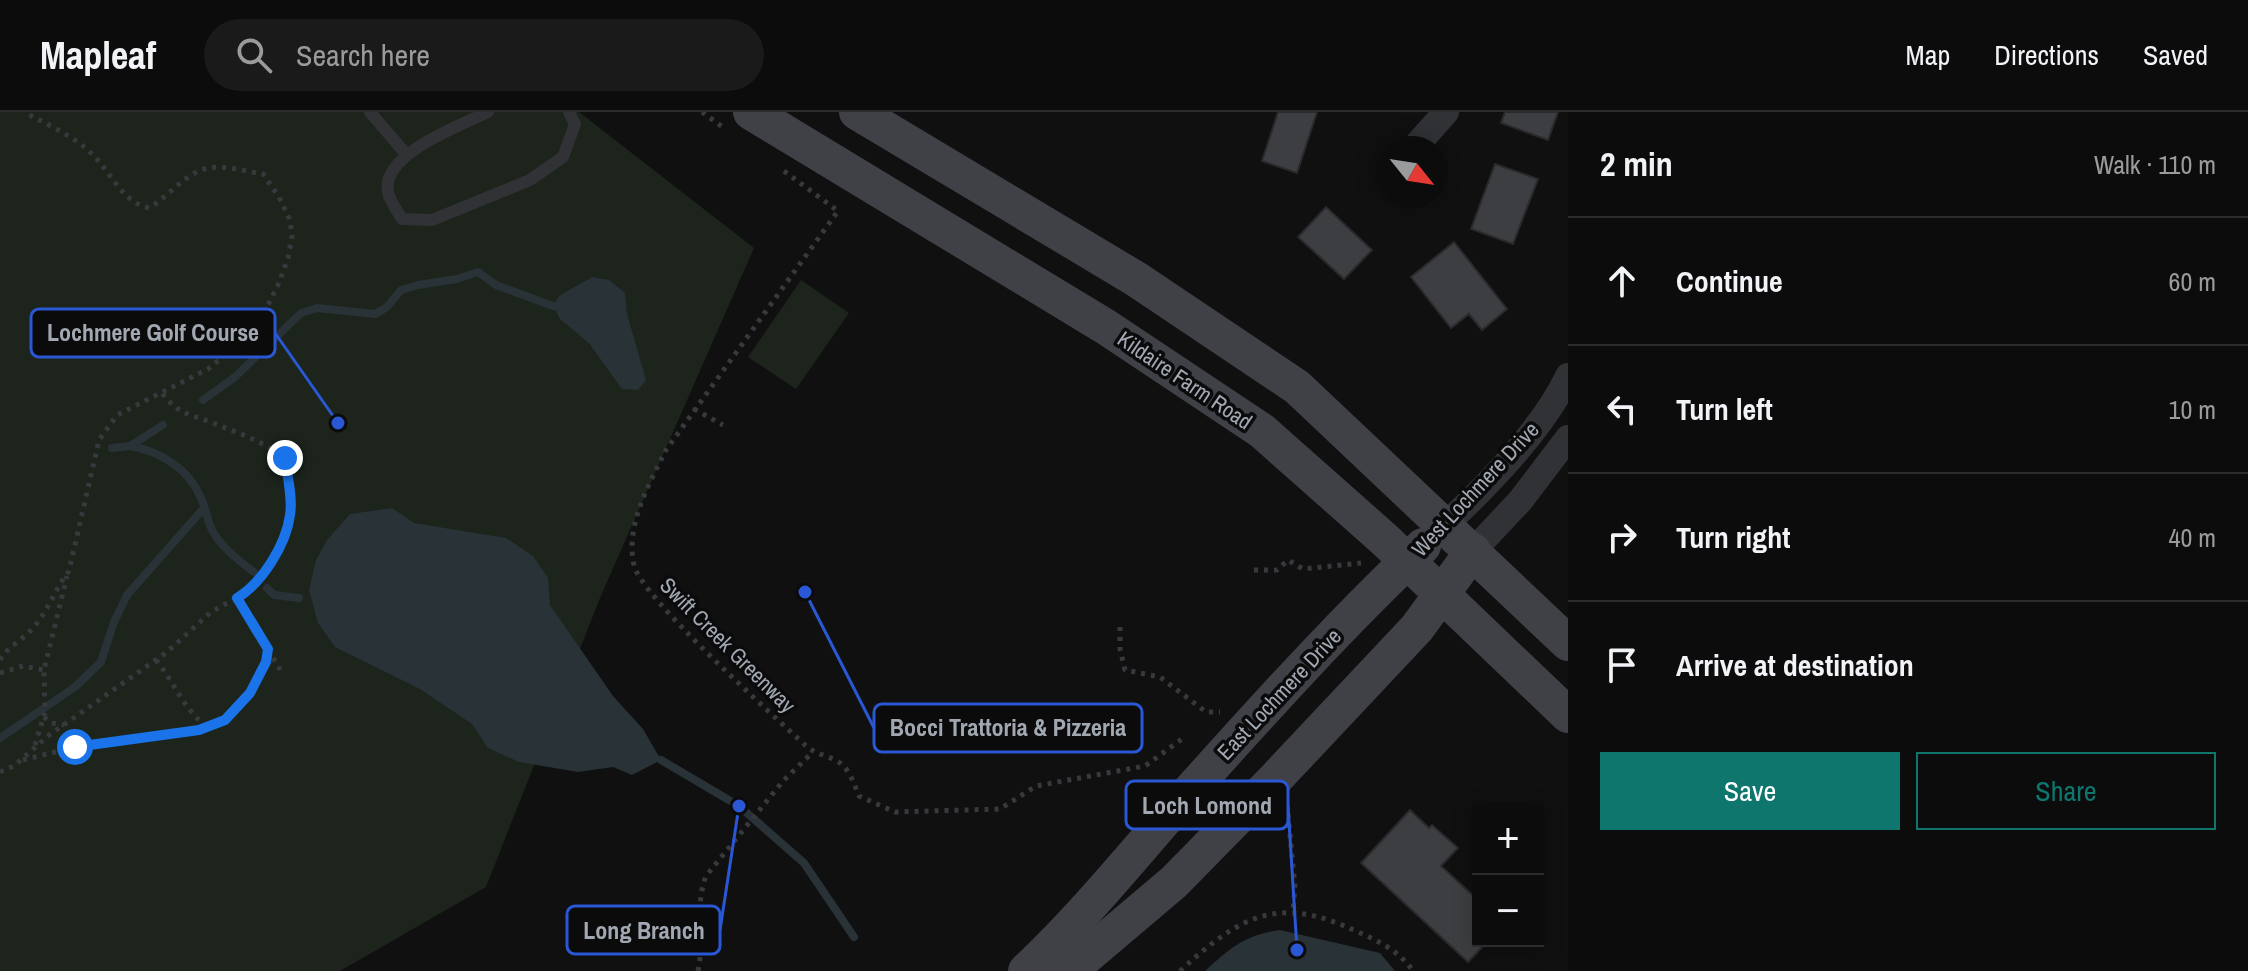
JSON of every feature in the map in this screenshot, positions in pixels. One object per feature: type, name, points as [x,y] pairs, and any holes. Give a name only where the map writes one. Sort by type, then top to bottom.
[{"type":"main road","name":"Kildaire Farm Road","points":[[751,112],[1106,327],[1262,431],[1407,562],[1568,715]]},
{"type":"main road","points":[[857,112],[1136,279],[1297,387],[1568,643]]},
{"type":"main road","name":"West Lochmere Drive","points":[[1407,562],[1445,525]]},
{"type":"main road","name":"West Lochmere Drive","points":[[1440,595],[1473,551]]},
{"type":"main road","name":"East Lochmere Drive","points":[[1026,971],[1105,891],[1171,812],[1344,624],[1407,562]]},
{"type":"main road","points":[[1069,971],[1174,882],[1417,628],[1440,595]]},
{"type":"street","points":[[1425,136],[1446,112]]},
{"type":"street","name":"West Lochmere Drive","points":[[1445,525],[1513,453],[1547,411],[1568,376]]},
{"type":"street","name":"West Lochmere Drive","points":[[1473,551],[1520,501],[1568,438]]},
{"type":"lane","points":[[370,112],[406,154]]},
{"type":"lane","points":[[488,112],[406,154],[390,173],[388,195],[402,219],[432,220],[530,180],[563,157],[575,124],[569,112]]},
{"type":"path","points":[[24,112],[91,152],[137,205],[149,208],[196,172],[218,167],[263,174],[290,220],[292,236],[288,258],[265,311],[245,338],[208,369],[117,415],[99,440],[44,670],[45,715],[33,749]]},
{"type":"path","name":"Swift Creek Greenway","points":[[838,211],[666,450],[647,489],[632,538],[634,568],[649,590],[745,688],[813,752],[840,762],[849,772],[859,796],[895,812],[1000,809],[1036,786],[1145,766],[1182,739]]},
{"type":"path","points":[[0,772],[156,660],[211,612],[247,592],[281,545],[291,514],[285,458],[269,445],[188,416],[173,407],[162,393]]},
{"type":"path","points":[[694,409],[723,425]]},
{"type":"path","points":[[1352,551],[1361,563]]},
{"type":"path","points":[[1254,570],[1277,570],[1288,560],[1303,569],[1361,563]]},
{"type":"path","points":[[1350,575],[1361,563]]},
{"type":"path","points":[[0,660],[5,651],[34,627],[57,585],[69,571]]},
{"type":"path","points":[[237,598],[281,671]]},
{"type":"path","points":[[1120,627],[1120,649],[1125,670],[1160,677],[1206,712],[1225,712]]},
{"type":"path","points":[[20,760],[75,747],[174,734],[225,720],[250,693],[266,662],[268,649]]},
{"type":"path","points":[[156,660],[174,683],[193,717],[208,727]]},
{"type":"path","points":[[0,673],[23,666],[44,670]]},
{"type":"path","points":[[45,715],[51,723],[64,725]]},
{"type":"path","points":[[698,971],[701,958],[700,894],[706,876],[783,781],[813,752]]},
{"type":"path","points":[[1288,814],[1295,887],[1293,911]]},
{"type":"path","points":[[1180,971],[1234,927],[1270,912],[1293,911],[1340,923],[1377,941],[1405,960],[1413,971]]},
{"type":"shaded area","points":[[0,112],[579,112],[754,248],[600,598],[486,887],[340,971],[0,971]]},
{"type":"shaded area","points":[[592,277],[609,280],[625,293],[627,314],[646,380],[638,390],[622,389],[589,343],[560,319],[553,306],[559,296]]},
{"type":"shaded area","points":[[801,280],[849,313],[796,389],[748,357]]},
{"type":"shaded area","points":[[392,508],[414,523],[506,538],[533,556],[548,578],[550,605],[613,696],[643,729],[661,760],[632,775],[613,767],[578,772],[519,762],[488,748],[472,724],[420,689],[335,647],[318,623],[309,590],[316,560],[327,540],[350,514]]},
{"type":"shaded area","points":[[1280,930],[1380,953],[1395,971],[1205,971],[1239,944],[1257,935]]},
{"type":"building","points":[[1278,112],[1317,112],[1297,173],[1262,161]]},
{"type":"building","points":[[1505,112],[1558,112],[1548,140],[1501,123]]},
{"type":"building","points":[[1495,164],[1538,179],[1513,244],[1471,229]]},
{"type":"building","points":[[1326,207],[1372,250],[1344,279],[1298,237]]},
{"type":"building","points":[[1454,242],[1507,309],[1482,330],[1469,314],[1451,328],[1411,277]]},
{"type":"building","points":[[1410,810],[1429,828],[1432,825],[1458,848],[1441,866],[1472,894],[1472,947],[1482,947],[1468,962],[1361,863]]},
{"type":"waterway","points":[[203,400],[235,377],[301,313],[317,308],[375,314],[387,307],[401,290],[478,272],[496,285],[553,306]]},
{"type":"waterway","points":[[112,448],[130,446],[163,425]]},
{"type":"waterway","points":[[130,446],[162,457],[188,477],[202,500],[217,538],[254,572]]},
{"type":"waterway","points":[[0,738],[75,687],[101,662],[127,595],[204,508]]},
{"type":"waterway","points":[[267,588],[274,595],[299,598]]},
{"type":"waterway","points":[[661,760],[739,806],[804,863],[854,937]]},
{"type":"place","name":"Lochmere Golf Course","points":[[338,423]]},
{"type":"place","name":"Bocci Trattoria & Pizzeria","points":[[805,592]]},
{"type":"place","name":"Long Branch","points":[[739,806]]},
{"type":"place","name":"Loch Lomond","points":[[1297,950]]},
{"type":"route","points":[[75,747],[199,730],[225,720],[250,693],[266,662],[268,649],[237,598],[247,592],[281,545],[291,514],[285,458]]}]
